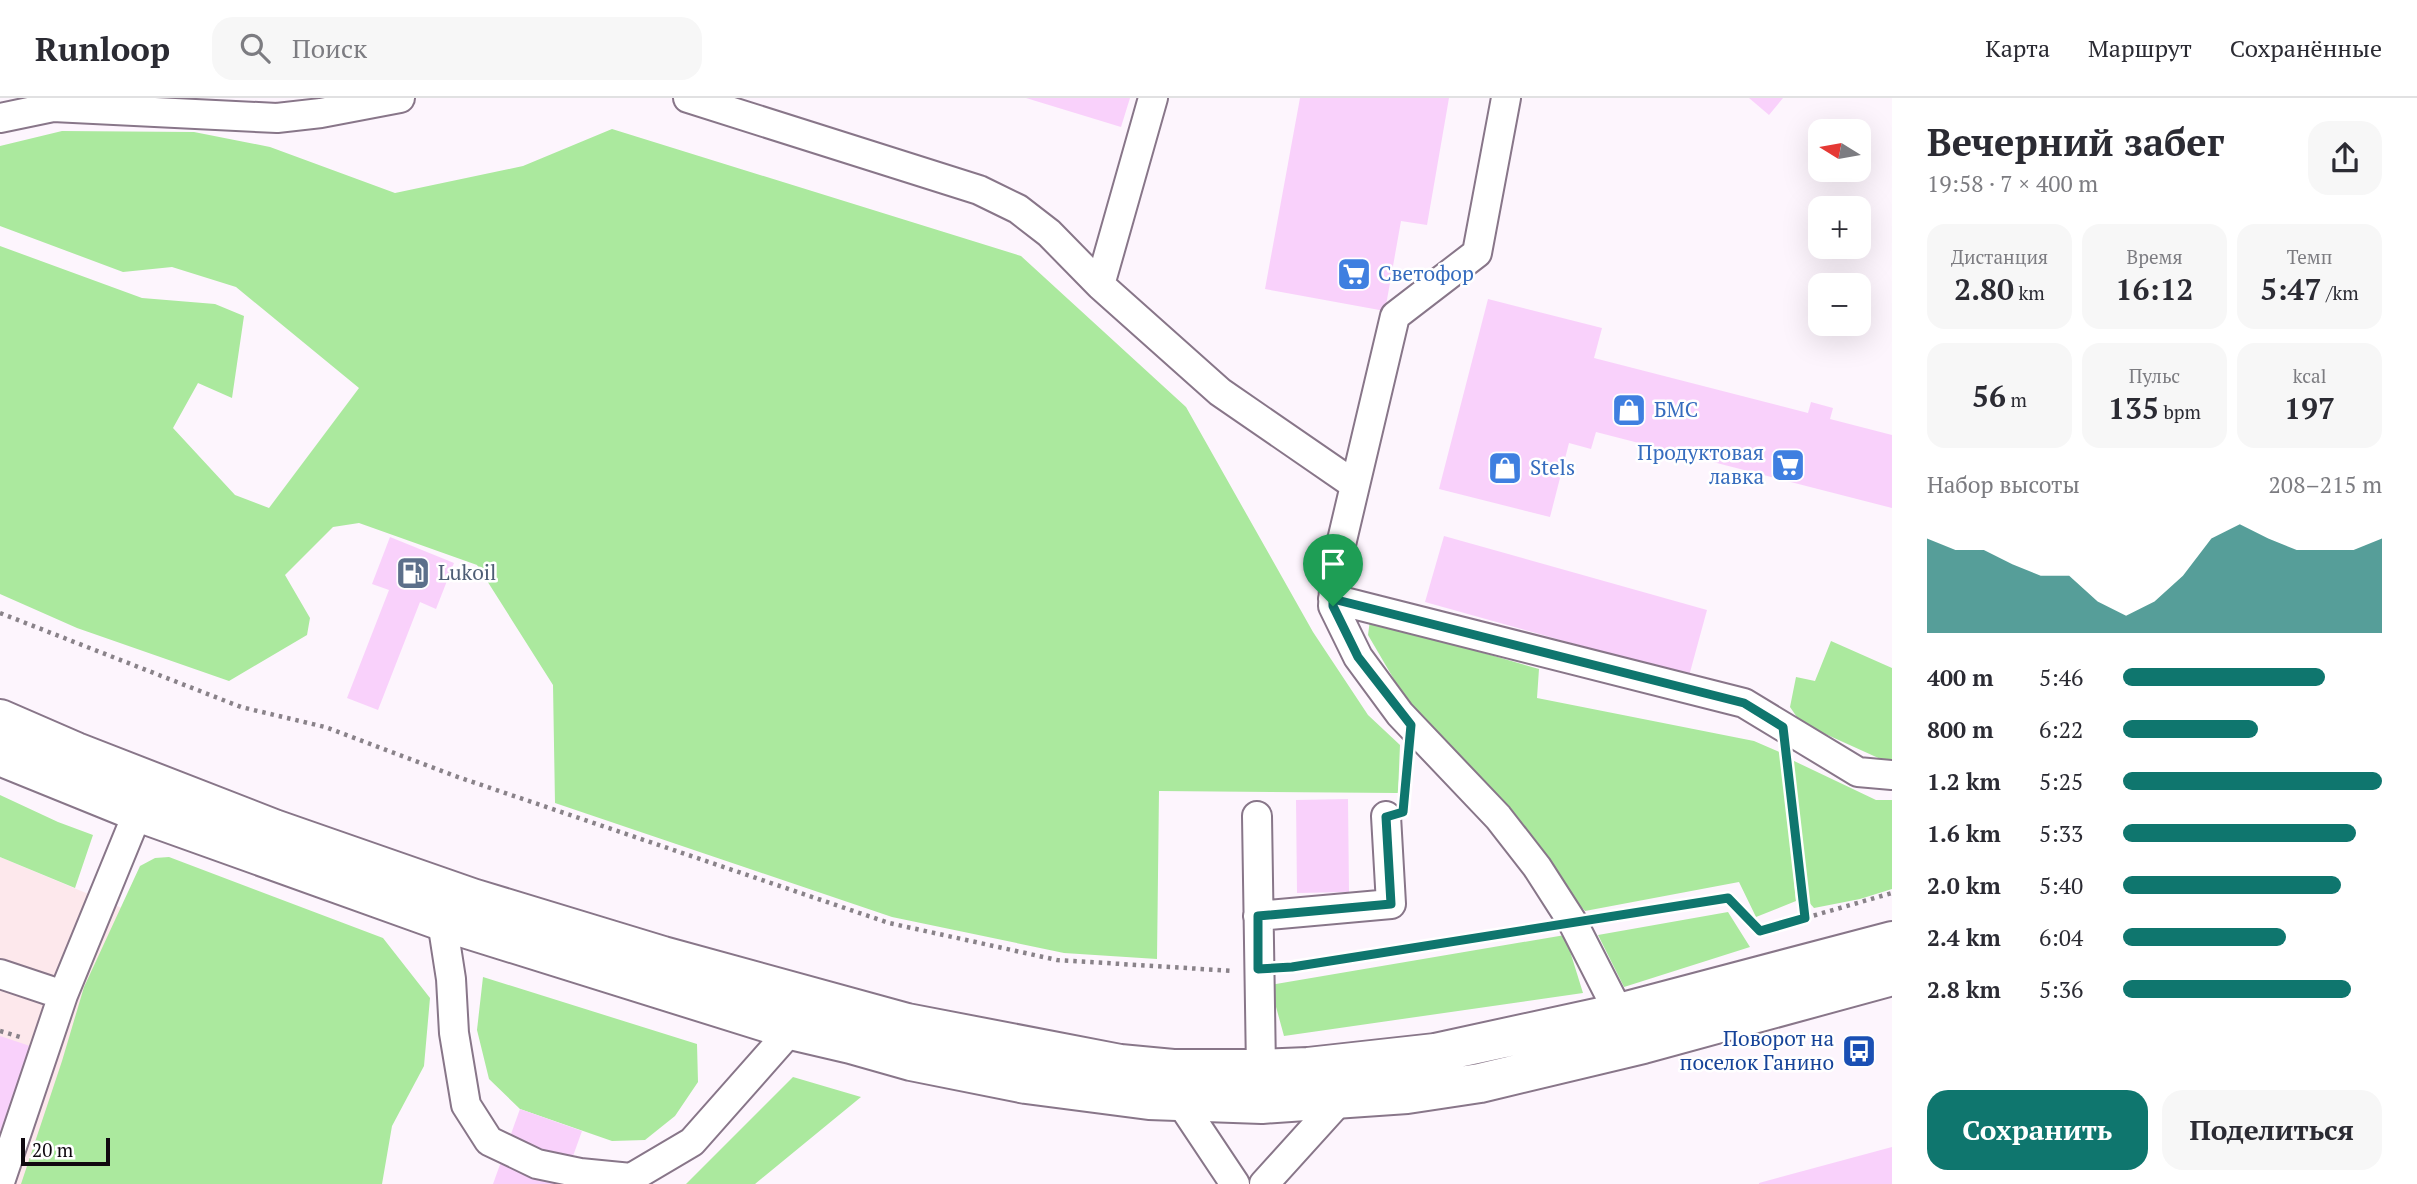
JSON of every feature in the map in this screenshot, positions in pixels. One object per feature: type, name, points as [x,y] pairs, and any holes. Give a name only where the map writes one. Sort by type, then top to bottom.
[{"type":"highway","points":[[0,719],[76,752],[274,829],[472,898],[663,956],[906,1023],[1120,1064],[1173,1069],[1261,1069],[1308,1067],[1435,1053],[1619,1013],[1892,942]]},
{"type":"highway","points":[[0,757],[138,812],[442,921],[791,1030],[911,1061],[1026,1084],[1181,1103],[1262,1104],[1340,1100],[1407,1094],[1480,1083],[1547,1068],[1892,976]]},
{"type":"street","points":[[0,118],[53,107],[276,118],[333,111],[400,98]]},
{"type":"street","points":[[688,98],[979,190],[1018,209],[1049,233],[1101,285],[1220,392],[1354,485]]},
{"type":"street","points":[[1101,285],[1153,98]]},
{"type":"street","points":[[1506,98],[1477,253],[1395,316],[1335,570],[1333,606],[1358,657],[1411,725],[1498,817],[1537,867],[1573,923],[1619,1013]]},
{"type":"street","points":[[1333,599],[1744,703],[1858,772],[1892,775]]},
{"type":"street","points":[[0,1182],[63,995],[138,812]]},
{"type":"street","points":[[1257,816],[1261,1069]]},
{"type":"street","points":[[1258,916],[1391,904],[1386,817]]},
{"type":"street","points":[[442,921],[451,979],[454,1033],[466,1105],[489,1141],[537,1164],[580,1173],[631,1178],[692,1142],[791,1030]]},
{"type":"street","points":[[0,974],[63,995]]},
{"type":"street","points":[[1264,1184],[1340,1100]]},
{"type":"street","points":[[1181,1103],[1235,1184]]},
{"type":"path","points":[[0,612],[240,706],[325,727],[455,776],[889,923],[1057,960],[1230,971],[1292,967],[1728,898],[1760,931],[1892,893]]},
{"type":"path","points":[[1386,817],[1403,812],[1411,725]]},
{"type":"path","points":[[1783,727],[1805,918]]},
{"type":"path","points":[[0,1031],[30,1041]]},
{"type":"shaded area","points":[[0,857],[148,919],[61,1184],[0,1184]]},
{"type":"green space","points":[[612,129],[1021,256],[1186,407],[1313,632],[1368,715],[1400,745],[1398,793],[1159,791],[1157,959],[1064,953],[892,917],[555,803],[553,685],[477,565],[359,523],[333,527],[285,575],[310,618],[307,635],[229,681],[77,628],[0,594],[0,246],[142,298],[215,304],[244,316],[232,398],[198,383],[173,428],[235,495],[269,508],[359,388],[236,287],[172,267],[123,272],[0,226],[0,146],[62,131],[194,132],[270,147],[395,193],[523,166]]},
{"type":"green space","points":[[1370,620],[1539,669],[1537,698],[1754,741],[1782,753],[1796,901],[1756,917],[1739,882],[1585,911],[1416,717],[1368,635]]},
{"type":"green space","points":[[1831,641],[1892,668],[1892,760],[1885,761],[1801,723],[1790,707],[1796,677],[1815,681]]},
{"type":"green space","points":[[1792,760],[1876,800],[1892,800],[1892,889],[1860,899],[1814,908],[1805,898]]},
{"type":"green space","points":[[0,795],[93,835],[75,888],[0,857]]},
{"type":"green space","points":[[169,857],[383,938],[430,998],[424,1066],[392,1126],[382,1184],[21,1184],[84,987],[140,866],[155,858]]},
{"type":"green space","points":[[1728,912],[1750,947],[1624,987],[1598,935]]},
{"type":"green space","points":[[1565,935],[1583,993],[1284,1036],[1270,985]]},
{"type":"green space","points":[[483,977],[697,1044],[698,1082],[675,1116],[645,1140],[612,1141],[520,1109],[489,1079],[477,1030]]},
{"type":"green space","points":[[793,1077],[861,1097],[755,1184],[686,1184]]},
{"type":"building","points":[[1026,98],[1130,98],[1121,127]]},
{"type":"building","points":[[1300,98],[1449,98],[1427,225],[1401,221],[1385,311],[1265,289]]},
{"type":"building","points":[[1749,98],[1783,98],[1769,115]]},
{"type":"building","name":"БМС","points":[[1488,299],[1602,328],[1594,358],[1808,413],[1811,402],[1833,408],[1830,419],[1892,435],[1892,508],[1596,432],[1591,449],[1569,443],[1550,517],[1439,489]]},
{"type":"building","points":[[1444,536],[1707,610],[1689,676],[1425,602]]},
{"type":"building","points":[[390,537],[454,563],[436,609],[420,602],[378,710],[347,698],[389,590],[372,584]]},
{"type":"building","points":[[1348,799],[1349,892],[1297,893],[1296,800]]},
{"type":"building","points":[[0,1036],[30,1046],[1,1137],[0,1137]]},
{"type":"building","points":[[520,1109],[582,1131],[563,1184],[493,1184]]},
{"type":"building","points":[[1892,1147],[1892,1184],[1759,1184],[1759,1183]]},
{"type":"place","name":"Светофор","points":[[1354,274]]},
{"type":"place","name":"БМС","points":[[1629,410]]},
{"type":"place","name":"Продуктовая лавка","points":[[1788,465]]},
{"type":"place","name":"Stels","points":[[1505,468]]},
{"type":"place","name":"Lukoil","points":[[413,573]]},
{"type":"place","name":"Поворот на поселок Ганино","points":[[1859,1051]]},
{"type":"route","points":[[1333,599],[1744,703],[1783,727],[1805,918],[1760,931],[1728,898],[1292,967],[1258,969],[1258,916],[1391,904],[1386,817],[1403,812],[1411,725],[1358,657],[1333,606],[1333,599]]}]
